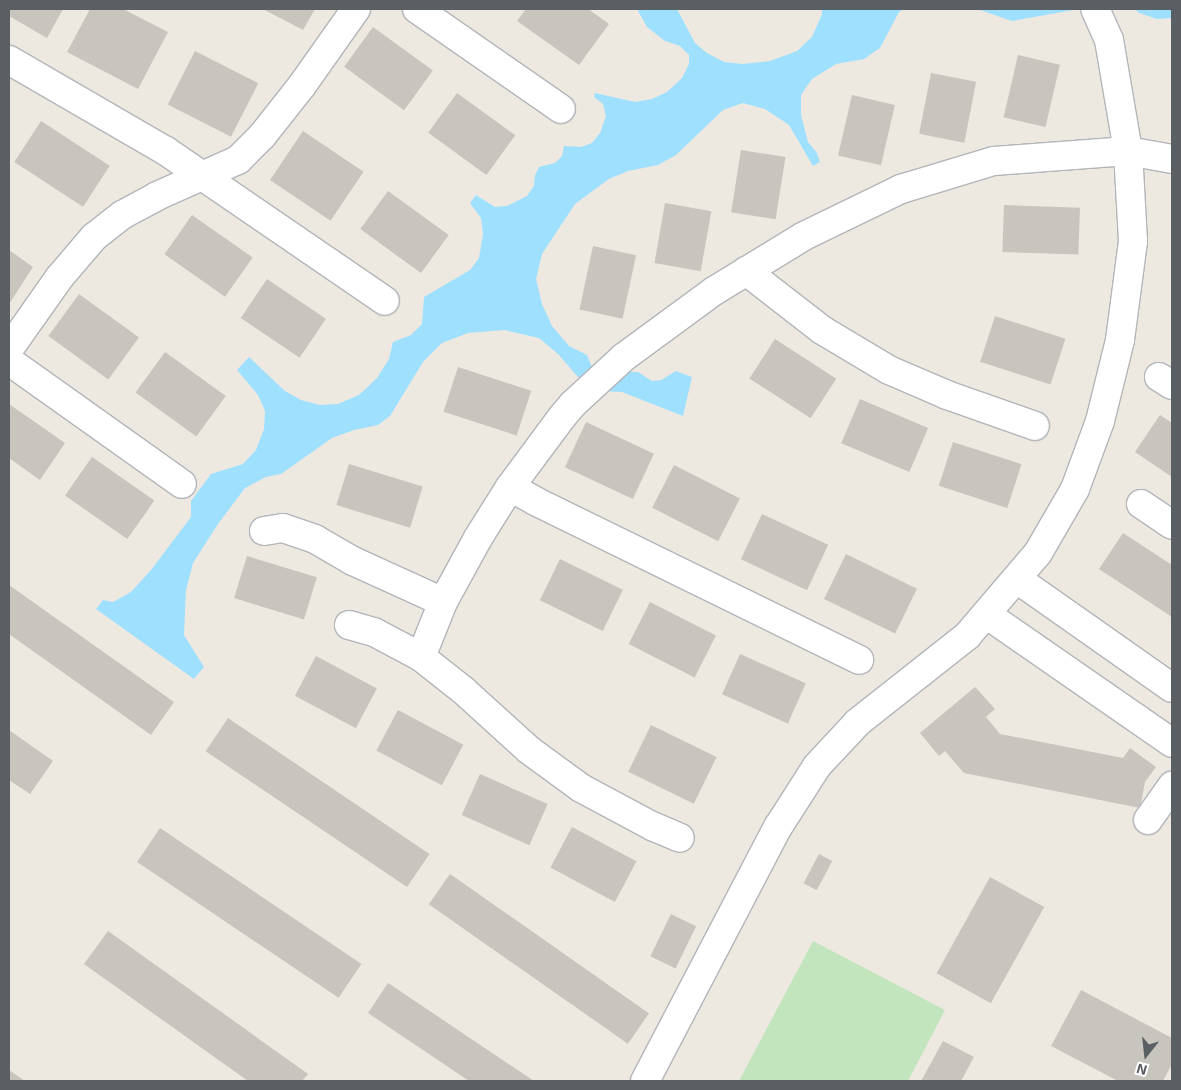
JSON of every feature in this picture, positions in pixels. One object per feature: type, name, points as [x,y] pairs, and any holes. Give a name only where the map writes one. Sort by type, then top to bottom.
[{"type":"lane","points":[[9,349],[59,278],[94,237],[122,215],[156,196],[238,160],[262,136],[303,84],[356,9]]},
{"type":"lane","points":[[417,9],[561,109]]},
{"type":"lane","points":[[645,1081],[778,827],[817,766],[858,722],[967,636],[1038,553],[1074,489],[1100,421],[1120,340],[1133,241],[1128,152],[1109,40],[1095,9]]},
{"type":"lane","points":[[9,60],[166,151],[385,301]]},
{"type":"lane","points":[[421,657],[443,602],[510,487],[573,404],[624,357],[714,291],[804,236],[901,189],[994,161],[1128,152],[1172,159]]},
{"type":"lane","points":[[746,271],[822,330],[889,370],[947,396],[1035,426]]},
{"type":"lane","points":[[9,362],[182,484]]},
{"type":"lane","points":[[510,487],[859,660]]},
{"type":"lane","points":[[1141,504],[1172,525]]},
{"type":"lane","points":[[264,531],[283,528],[314,540],[354,561],[443,602]]},
{"type":"lane","points":[[1016,579],[1172,688]]},
{"type":"lane","points":[[986,614],[1172,743]]},
{"type":"lane","points":[[349,625],[374,632],[421,657],[464,690],[529,750],[581,788],[652,826],[680,838]]},
{"type":"lane","points":[[1148,820],[1172,786]]},
{"type":"green space","points":[[813,941],[945,1010],[908,1081],[739,1081]]},
{"type":"water","points":[[637,9],[677,9],[695,43],[707,53],[724,62],[743,64],[770,61],[797,51],[812,37],[822,14],[822,9],[904,9],[899,12],[880,48],[864,59],[836,64],[812,79],[801,95],[801,115],[808,142],[817,153],[820,162],[813,166],[789,125],[765,109],[743,103],[723,110],[676,155],[658,165],[628,171],[609,179],[575,204],[542,254],[536,279],[542,304],[552,326],[569,346],[587,355],[591,365],[617,380],[627,372],[638,372],[652,381],[661,380],[676,371],[692,377],[683,416],[622,392],[602,391],[578,377],[558,354],[539,338],[504,330],[468,333],[442,343],[423,362],[390,416],[378,425],[354,430],[332,438],[281,474],[266,477],[245,488],[218,524],[193,563],[186,590],[184,635],[204,667],[194,679],[96,609],[103,600],[113,602],[131,592],[151,570],[191,517],[191,501],[211,474],[243,464],[256,450],[264,429],[265,411],[258,395],[237,370],[249,357],[285,391],[301,400],[320,405],[338,404],[359,395],[377,378],[389,359],[393,342],[411,335],[422,324],[424,297],[470,270],[479,258],[483,234],[481,218],[470,203],[476,195],[495,207],[507,206],[527,196],[534,186],[535,175],[539,167],[555,163],[562,156],[564,146],[581,147],[592,143],[600,133],[606,116],[603,104],[594,97],[595,93],[635,102],[652,99],[667,92],[682,78],[689,64],[689,55],[680,46],[665,41],[647,27]]},
{"type":"water","points":[[977,9],[1079,9],[1012,21]]},
{"type":"water","points":[[1135,9],[1172,9],[1172,18],[1157,19],[1139,13]]},
{"type":"building","points":[[9,9],[63,9],[47,38],[9,16]]},
{"type":"building","points":[[90,9],[123,9],[168,32],[138,89],[67,52]]},
{"type":"building","points":[[263,9],[315,9],[303,30]]},
{"type":"building","points":[[526,9],[588,9],[609,24],[579,65],[517,21]]},
{"type":"building","points":[[373,27],[433,70],[404,110],[344,67]]},
{"type":"building","points":[[195,51],[258,83],[231,137],[168,104]]},
{"type":"building","points":[[1018,55],[1060,65],[1046,127],[1004,117]]},
{"type":"building","points":[[931,73],[976,82],[964,143],[919,134]]},
{"type":"building","points":[[457,93],[515,135],[486,175],[428,133]]},
{"type":"building","points":[[852,95],[895,105],[881,165],[838,155]]},
{"type":"building","points":[[41,121],[110,166],[83,207],[14,162]]},
{"type":"building","points":[[303,131],[364,172],[331,221],[270,180]]},
{"type":"building","points":[[741,150],[785,157],[776,219],[731,212]]},
{"type":"building","points":[[388,191],[449,235],[421,273],[360,229]]},
{"type":"building","points":[[665,203],[711,211],[701,271],[654,263]]},
{"type":"building","points":[[1004,205],[1080,208],[1078,255],[1002,252]]},
{"type":"building","points":[[192,215],[253,257],[225,297],[164,254]]},
{"type":"building","points":[[593,246],[636,255],[623,319],[579,310]]},
{"type":"building","points":[[9,250],[33,267],[9,304]]},
{"type":"building","points":[[267,279],[326,319],[300,358],[241,318]]},
{"type":"building","points":[[79,294],[139,337],[108,380],[48,336]]},
{"type":"building","points":[[995,316],[1065,339],[1051,385],[980,362]]},
{"type":"building","points":[[775,339],[836,379],[811,418],[749,378]]},
{"type":"building","points":[[165,352],[226,396],[196,437],[136,392]]},
{"type":"building","points":[[458,367],[531,391],[517,435],[443,412]]},
{"type":"building","points":[[860,399],[928,428],[909,472],[841,443]]},
{"type":"building","points":[[9,404],[65,443],[40,480],[9,458]]},
{"type":"building","points":[[1160,415],[1172,423],[1172,477],[1135,452]]},
{"type":"building","points":[[586,422],[654,454],[633,499],[565,467]]},
{"type":"building","points":[[953,442],[1021,464],[1007,508],[939,486]]},
{"type":"building","points":[[92,457],[154,501],[127,539],[65,496]]},
{"type":"building","points":[[349,464],[423,487],[410,528],[336,505]]},
{"type":"building","points":[[674,465],[740,499],[718,541],[652,508]]},
{"type":"building","points":[[762,514],[828,545],[807,590],[741,559]]},
{"type":"building","points":[[1123,533],[1172,565],[1172,617],[1099,569]]},
{"type":"building","points":[[846,554],[917,589],[895,634],[824,599]]},
{"type":"building","points":[[247,556],[317,577],[304,619],[234,598]]},
{"type":"building","points":[[560,559],[623,590],[603,631],[540,600]]},
{"type":"building","points":[[9,585],[174,702],[151,735],[9,634]]},
{"type":"building","points":[[650,602],[716,636],[695,677],[629,644]]},
{"type":"building","points":[[740,654],[806,683],[788,723],[722,694]]},
{"type":"building","points":[[316,656],[377,688],[356,728],[295,696]]},
{"type":"building","points":[[975,687],[995,709],[986,717],[1000,734],[1123,758],[1130,748],[1156,767],[1145,782],[1140,808],[964,773],[945,751],[939,756],[920,733]]},
{"type":"building","points":[[398,710],[463,745],[442,785],[376,751]]},
{"type":"building","points":[[228,718],[429,854],[407,887],[206,751]]},
{"type":"building","points":[[651,725],[717,757],[694,804],[628,772]]},
{"type":"building","points":[[9,730],[53,761],[30,794],[9,780]]},
{"type":"building","points":[[480,774],[548,804],[529,845],[462,815]]},
{"type":"building","points":[[572,827],[636,861],[615,902],[550,868]]},
{"type":"building","points":[[160,828],[361,964],[339,998],[137,862]]},
{"type":"building","points":[[819,854],[832,861],[817,890],[804,883]]},
{"type":"building","points":[[450,874],[649,1013],[628,1044],[429,904]]},
{"type":"building","points":[[990,877],[1044,907],[991,1003],[937,973]]},
{"type":"building","points":[[671,914],[696,926],[676,969],[650,956]]},
{"type":"building","points":[[108,931],[308,1074],[302,1081],[248,1081],[84,964]]},
{"type":"building","points":[[388,983],[534,1081],[469,1081],[368,1013]]},
{"type":"building","points":[[1081,990],[1172,1038],[1172,1064],[1163,1081],[1118,1081],[1051,1046]]},
{"type":"building","points":[[943,1041],[974,1057],[961,1081],[921,1081]]},
{"type":"building","points":[[9,1070],[25,1081],[9,1081]]}]
